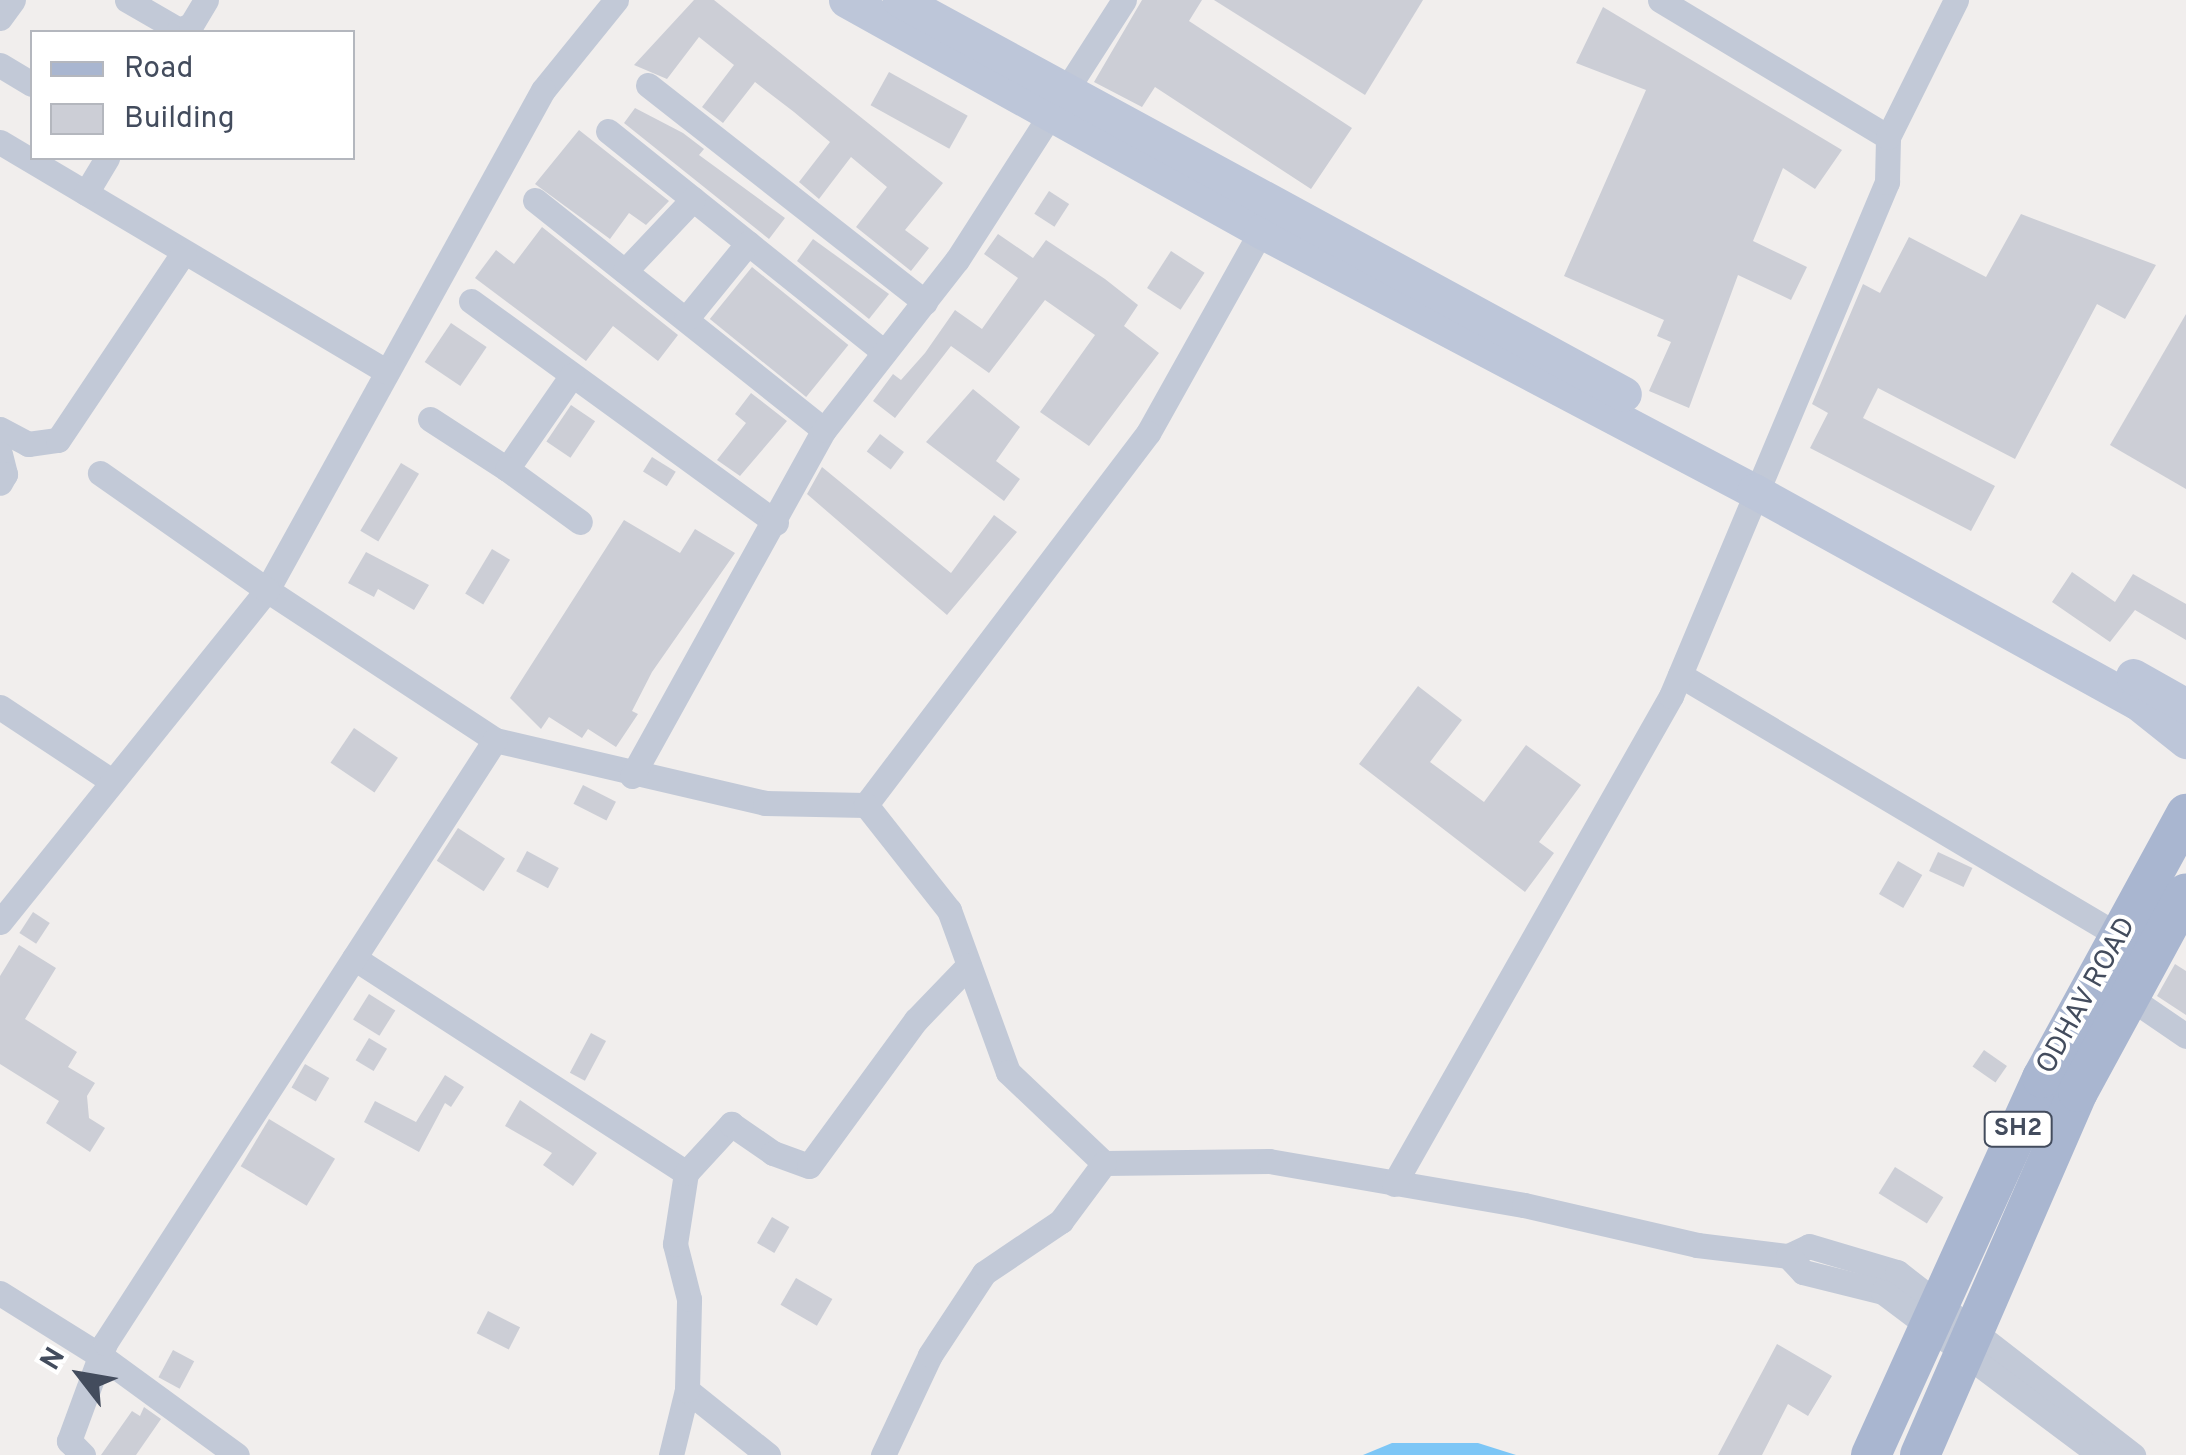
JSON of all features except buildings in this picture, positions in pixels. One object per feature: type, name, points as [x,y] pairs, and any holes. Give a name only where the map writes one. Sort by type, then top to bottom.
[{"type":"main road","name":"ODHAV ROAD","points":[[1871,1455],[1932,1312],[2042,1078],[2186,814]]},
{"type":"main road","name":"ODHAV ROAD","points":[[1920,1455],[2078,1092],[2186,893]]},
{"type":"street","points":[[0,18],[12,0]]},
{"type":"street","points":[[127,0],[179,30],[206,0]]},
{"type":"street","points":[[0,922],[267,590],[543,90],[616,0]]},
{"type":"street","points":[[846,0],[1058,103],[2186,706]]},
{"type":"street","points":[[900,0],[1261,231],[1759,480],[2136,702],[2186,741]]},
{"type":"street","points":[[632,776],[776,523],[824,430],[925,302],[1124,0]]},
{"type":"street","points":[[1660,0],[1888,137]]},
{"type":"street","points":[[1394,1184],[1680,675],[1887,182],[1888,137],[1956,0]]},
{"type":"street","points":[[0,65],[30,83]]},
{"type":"street","points":[[648,85],[925,302]]},
{"type":"street","points":[[608,131],[884,352]]},
{"type":"street","points":[[0,142],[30,160]]},
{"type":"street","points":[[30,160],[387,372]]},
{"type":"street","points":[[86,193],[106,160]]},
{"type":"street","points":[[624,271],[693,199]]},
{"type":"street","points":[[535,200],[824,430]]},
{"type":"street","points":[[866,804],[1148,433],[1261,231]]},
{"type":"street","points":[[686,319],[748,243]]},
{"type":"street","points":[[0,429],[28,444],[58,440],[184,252]]},
{"type":"street","points":[[471,301],[776,523]]},
{"type":"street","points":[[506,470],[572,374]]},
{"type":"street","points":[[430,419],[580,522]]},
{"type":"street","points":[[0,454],[6,474],[0,483]]},
{"type":"street","points":[[100,473],[267,590],[495,740],[632,776],[765,803],[866,804]]},
{"type":"street","points":[[1680,675],[2119,936]]},
{"type":"street","points":[[1,708],[112,780]]},
{"type":"street","points":[[83,1455],[69,1441],[101,1356],[495,740]]},
{"type":"street","points":[[866,804],[950,910],[1008,1072],[1104,1163],[1269,1161],[1524,1205],[1698,1245],[1788,1256],[1803,1272],[1883,1292],[1932,1312],[2133,1455]]},
{"type":"street","points":[[354,958],[686,1173]]},
{"type":"street","points":[[671,1455],[687,1390],[689,1298],[674,1244],[686,1173],[731,1124],[773,1153],[810,1166],[916,1020],[970,966]]},
{"type":"street","points":[[2129,998],[2185,1032]]},
{"type":"street","points":[[883,1455],[930,1354],[984,1272],[1061,1222],[1104,1163]]},
{"type":"street","points":[[0,1293],[101,1356],[238,1455]]},
{"type":"street","points":[[1968,1340],[2100,1455]]},
{"type":"street","points":[[687,1390],[768,1455]]},
{"type":"water","points":[[1392,1443],[1478,1443],[1516,1455],[1363,1455]]}]
